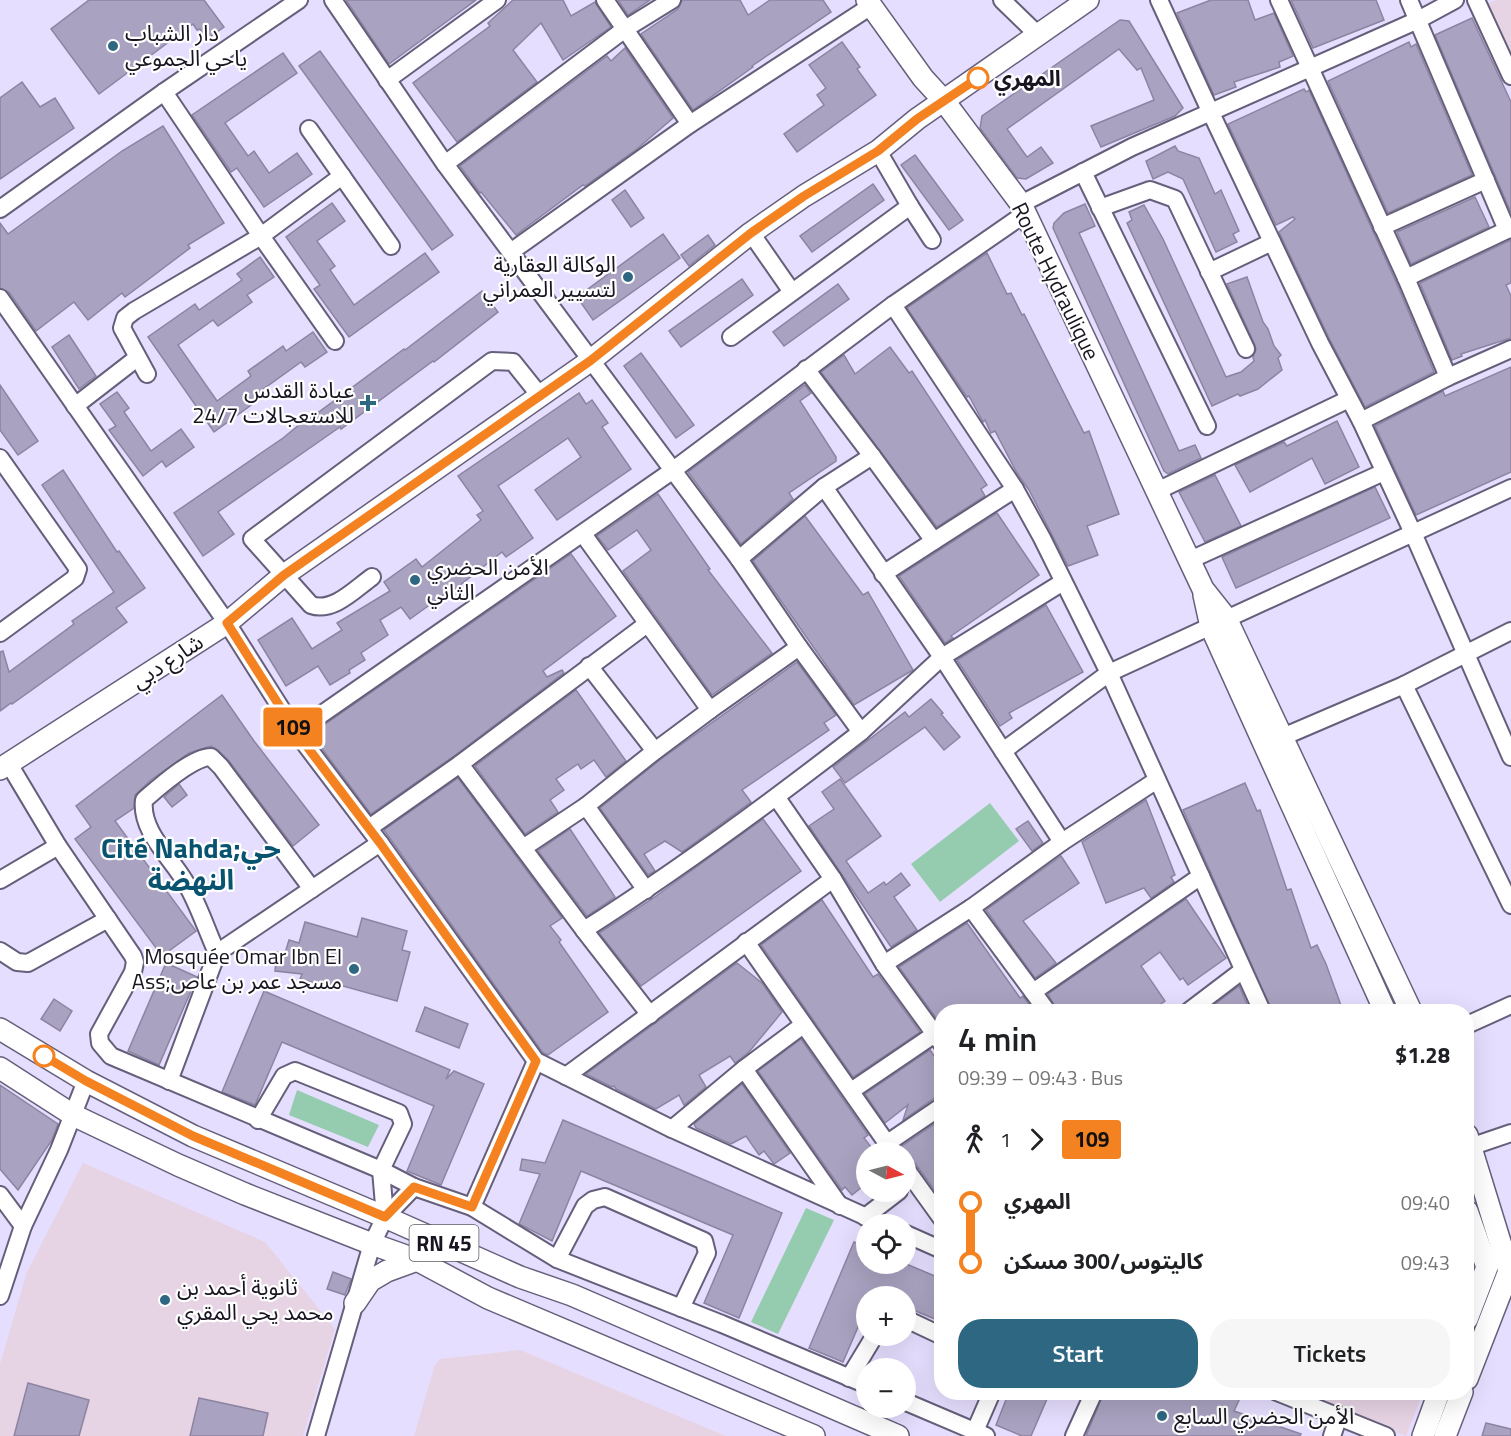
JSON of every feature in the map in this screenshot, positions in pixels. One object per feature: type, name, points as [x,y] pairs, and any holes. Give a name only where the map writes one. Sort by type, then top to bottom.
[{"type":"main road","name":"شارع دبي","points":[[4,767],[227,623],[284,575],[590,361],[751,233],[804,196],[878,151],[917,119],[1088,0]]},
{"type":"main road","name":"Route Hydraulique","points":[[869,3],[1023,209],[1190,560],[1272,741]]},
{"type":"main road","points":[[1272,741],[1382,1004]]},
{"type":"main road","points":[[1272,741],[1406,1004]]},
{"type":"main road","name":"RN 45","points":[[0,1029],[86,1081],[193,1136],[520,1277],[572,1295],[898,1436]]},
{"type":"main road","name":"RN 45","points":[[0,1068],[73,1115],[178,1166],[417,1260],[488,1298],[814,1436]]},
{"type":"main road","points":[[1474,1157],[1510,1271],[1474,1361]]},
{"type":"main road","points":[[1474,1230],[1487,1267],[1474,1301]]},
{"type":"main road","points":[[355,1303],[370,1281],[387,1271],[417,1260]]},
{"type":"main road","points":[[1422,1436],[1436,1400]]},
{"type":"main road","points":[[1445,1436],[1459,1400]]},
{"type":"street","points":[[0,209],[164,92],[299,0]]},
{"type":"street","points":[[333,0],[445,164],[512,251],[590,361],[739,559],[861,732]]},
{"type":"street","points":[[387,80],[497,0]]},
{"type":"street","points":[[605,0],[690,124]]},
{"type":"street","points":[[445,164],[625,29],[672,0]]},
{"type":"street","points":[[1002,0],[1037,34]]},
{"type":"street","points":[[1159,0],[1272,242],[1413,533],[1511,758]]},
{"type":"street","points":[[1279,0],[1406,278],[1448,377]]},
{"type":"street","points":[[1406,278],[1509,229],[1409,0]]},
{"type":"street","points":[[296,732],[672,471],[1023,209],[1083,172],[1132,147],[1418,20],[1455,0]]},
{"type":"street","points":[[1476,0],[1511,76]]},
{"type":"street","points":[[512,251],[690,124],[869,3]]},
{"type":"street","points":[[164,92],[335,341]]},
{"type":"street","points":[[309,129],[392,246]]},
{"type":"street","points":[[878,151],[932,240]]},
{"type":"street","points":[[1083,172],[1207,426]]},
{"type":"street","points":[[147,374],[122,328],[125,318],[261,236],[342,176]]},
{"type":"street","points":[[1382,227],[1486,180]]},
{"type":"street","points":[[1100,208],[1150,190],[1175,199],[1246,349]]},
{"type":"street","points":[[731,337],[910,206]]},
{"type":"street","points":[[751,233],[792,292]]},
{"type":"street","points":[[1209,272],[1272,242]]},
{"type":"street","points":[[0,298],[227,623],[296,732],[380,843],[536,1061],[672,1129],[858,1214]]},
{"type":"street","points":[[893,305],[1015,489],[1109,673],[1259,1004]]},
{"type":"street","points":[[1360,421],[1448,377],[1511,349]]},
{"type":"street","points":[[75,406],[137,358]]},
{"type":"street","points":[[372,577],[330,606],[320,608],[311,605],[252,539],[492,362],[513,362],[541,397]]},
{"type":"street","points":[[806,369],[934,541]]},
{"type":"street","points":[[1157,491],[1349,399]]},
{"type":"street","points":[[739,559],[824,488],[872,456]]},
{"type":"street","points":[[0,458],[78,569],[75,578],[0,633]]},
{"type":"street","points":[[1190,560],[1384,472]]},
{"type":"street","points":[[824,488],[942,657],[1062,842]]},
{"type":"street","points":[[1003,751],[1109,673],[1511,488]]},
{"type":"street","points":[[883,574],[1015,489]]},
{"type":"street","points":[[583,534],[710,711]]},
{"type":"street","points":[[584,930],[646,890],[777,798],[861,732],[942,657],[1063,582]]},
{"type":"street","points":[[369,828],[460,764],[646,624]]},
{"type":"street","points":[[1272,741],[1404,685],[1511,631]]},
{"type":"street","points":[[523,848],[586,806],[655,751],[799,646]]},
{"type":"street","points":[[589,666],[655,751]]},
{"type":"street","points":[[1404,685],[1511,905]]},
{"type":"street","points":[[217,953],[188,886],[148,827],[143,810],[144,800],[185,768],[200,759],[211,757],[221,767],[312,889]]},
{"type":"street","points":[[460,764],[650,1015]]},
{"type":"street","points":[[4,767],[133,956],[135,962],[133,972],[99,1034],[99,1043],[111,1056],[381,1170],[414,1187],[472,1207],[557,1259],[856,1381]]},
{"type":"street","points":[[884,964],[971,908],[1062,842],[1157,780]]},
{"type":"street","points":[[777,798],[833,879],[884,964],[934,1033]]},
{"type":"street","points":[[586,806],[646,890]]},
{"type":"street","points":[[169,1081],[217,953],[380,843]]},
{"type":"street","points":[[0,880],[58,846]]},
{"type":"street","points":[[1032,992],[1201,876]]},
{"type":"street","points":[[566,1076],[833,879]]},
{"type":"street","points":[[971,908],[1041,1004]]},
{"type":"street","points":[[0,951],[18,962],[28,963],[108,919]]},
{"type":"street","points":[[746,942],[886,1142]]},
{"type":"street","points":[[1200,1004],[1242,970]]},
{"type":"street","points":[[1474,1021],[1511,1005]]},
{"type":"street","points":[[672,1129],[744,1069],[803,1025]]},
{"type":"street","points":[[851,1091],[934,1041]]},
{"type":"street","points":[[472,1207],[536,1061]]},
{"type":"street","points":[[744,1069],[840,1206]]},
{"type":"street","points":[[258,1120],[284,1076],[295,1071],[399,1113],[403,1124],[381,1170],[385,1217]]},
{"type":"street","points":[[0,1296],[3,1276],[23,1226],[60,1150],[86,1081]]},
{"type":"street","points":[[897,1142],[934,1112]]},
{"type":"street","points":[[1474,1140],[1511,1133]]},
{"type":"street","points":[[316,1436],[372,1244],[385,1217],[414,1187]]},
{"type":"street","points":[[916,1187],[934,1209]]},
{"type":"street","points":[[0,1195],[23,1226]]},
{"type":"street","points":[[557,1259],[585,1206],[593,1200],[605,1197],[704,1241],[707,1253],[681,1308]]},
{"type":"street","points":[[869,1214],[885,1202]]},
{"type":"street","points":[[916,1238],[934,1246]]},
{"type":"street","points":[[1487,1267],[1510,1271]]},
{"type":"street","points":[[916,1324],[934,1332]]},
{"type":"street","points":[[849,1378],[868,1346]]},
{"type":"street","points":[[916,1406],[981,1434],[990,1400]]},
{"type":"street","points":[[1074,1436],[1091,1400]]},
{"type":"street","points":[[1298,1400],[1386,1436]]},
{"type":"street","points":[[1332,1436],[1339,1416]]},
{"type":"shaded area","points":[[1497,0],[1511,0],[1511,66],[1482,6]]},
{"type":"shaded area","name":"ثانوية أحمد بن محمد يحي المقري","points":[[83,1163],[265,1242],[335,1329],[303,1436],[0,1436],[0,1364],[27,1272]]},
{"type":"shaded area","points":[[520,1350],[726,1436],[414,1436],[435,1365],[440,1359]]},
{"type":"shaded area","points":[[1315,1400],[1420,1400],[1406,1436]]},
{"type":"green space","points":[[990,803],[1019,841],[940,902],[911,864]]},
{"type":"green space","points":[[297,1090],[379,1125],[368,1147],[289,1115]]},
{"type":"green space","points":[[806,1208],[834,1220],[778,1334],[751,1322]]},
{"type":"building","name":"دار الشباب ياحي الجموعي","points":[[89,0],[204,0],[224,27],[207,39],[193,24],[99,94],[51,29]]},
{"type":"building","points":[[346,0],[476,0],[389,64]]},
{"type":"building","points":[[513,0],[563,0],[571,16],[595,2],[611,27],[563,60],[541,23],[513,50],[537,82],[457,142],[413,83],[490,26],[488,23]]},
{"type":"building","points":[[618,0],[650,0],[628,15]]},
{"type":"building","points":[[682,0],[740,0],[748,15],[770,0],[823,0],[831,12],[693,110],[641,34],[678,9]]},
{"type":"building","points":[[1211,0],[1248,0],[1255,20],[1274,13],[1293,56],[1279,62],[1280,67],[1234,82],[1236,87],[1214,95],[1177,13]]},
{"type":"building","points":[[1291,0],[1376,0],[1384,20],[1313,48]]},
{"type":"building","points":[[1472,18],[1511,102],[1511,213],[1435,35]]},
{"type":"building","points":[[1120,20],[1129,21],[1183,108],[1175,116],[1101,147],[1091,126],[1154,100],[1141,68],[1137,70],[1119,49],[1007,129],[1027,157],[1041,147],[1053,163],[1026,179],[1017,178],[980,128],[982,116]]},
{"type":"building","points":[[842,42],[860,67],[857,69],[876,95],[797,152],[784,134],[824,105],[817,95],[826,88],[809,65]]},
{"type":"building","points":[[1409,42],[1411,47],[1416,44],[1472,175],[1388,213],[1328,81]]},
{"type":"building","points":[[625,48],[673,118],[637,149],[585,186],[583,185],[516,235],[460,166],[607,56],[611,61]]},
{"type":"building","points":[[320,51],[453,235],[432,250],[299,66]]},
{"type":"building","points":[[283,53],[297,73],[225,123],[248,156],[254,151],[269,173],[297,153],[312,174],[264,207],[237,168],[231,172],[192,115]]},
{"type":"building","points":[[22,82],[40,107],[55,98],[74,128],[0,179],[0,98]]},
{"type":"building","points":[[1304,89],[1306,92],[1309,90],[1434,372],[1365,407],[1329,338],[1279,232],[1295,219],[1293,217],[1276,225],[1228,124]]},
{"type":"building","points":[[163,126],[224,223],[188,245],[190,248],[125,297],[122,293],[88,320],[74,302],[36,331],[9,292],[0,288],[0,223],[8,234],[122,151]]},
{"type":"building","points":[[1175,146],[1178,151],[1199,158],[1215,194],[1221,190],[1239,231],[1233,234],[1237,242],[1216,252],[1183,179],[1168,172],[1153,179],[1146,161]]},
{"type":"building","points":[[915,155],[963,220],[949,230],[901,165]]},
{"type":"building","points":[[873,184],[884,200],[812,252],[800,236]]},
{"type":"building","points":[[625,190],[644,218],[631,227],[612,200]]},
{"type":"building","points":[[1475,197],[1489,227],[1411,264],[1397,232]]},
{"type":"building","points":[[332,203],[345,221],[317,241],[335,266],[330,270],[354,305],[425,253],[439,272],[349,337],[314,289],[320,285],[286,237]]},
{"type":"building","points":[[1085,204],[1095,226],[1079,233],[1179,451],[1195,445],[1201,458],[1168,474],[1164,471],[1053,228],[1054,223],[1064,213]]},
{"type":"building","points":[[1144,205],[1163,239],[1226,377],[1241,372],[1254,361],[1255,345],[1227,284],[1247,277],[1263,322],[1274,346],[1281,355],[1278,358],[1282,370],[1258,389],[1240,396],[1238,394],[1212,406],[1127,223],[1132,220],[1129,212]]},
{"type":"building","name":"الوكالة العقارية لتسيير العمراني","points":[[663,234],[680,258],[593,320],[577,297]]},
{"type":"building","points":[[708,235],[715,245],[689,266],[681,255]]},
{"type":"building","points":[[1511,240],[1511,283],[1506,285],[1511,296],[1511,338],[1461,354],[1462,356],[1452,360],[1420,283]]},
{"type":"building","points":[[987,253],[1007,294],[1011,293],[1022,315],[1024,314],[1084,433],[1089,431],[1119,514],[1087,526],[1098,555],[1068,566],[1029,490],[1017,473],[995,431],[991,433],[985,420],[983,422],[969,396],[967,397],[907,308]]},
{"type":"building","points":[[260,257],[274,277],[247,295],[252,302],[218,326],[213,320],[178,345],[217,401],[251,376],[248,371],[283,346],[286,351],[313,332],[327,352],[305,367],[301,362],[258,393],[261,398],[214,432],[148,337],[195,304],[199,310],[242,280],[237,274]]},
{"type":"building","points":[[742,279],[753,295],[681,347],[669,331]]},
{"type":"building","points":[[838,284],[849,299],[784,346],[773,332]]},
{"type":"building","points":[[482,291],[498,312],[434,362],[341,429],[340,427],[218,512],[234,534],[203,556],[174,513],[283,438],[315,412],[316,414],[405,350]]},
{"type":"building","points":[[69,335],[96,376],[79,389],[52,347]]},
{"type":"building","points":[[890,347],[909,373],[912,371],[987,485],[981,489],[985,496],[937,527],[821,372],[844,355],[855,374]]},
{"type":"building","points":[[641,353],[694,425],[676,438],[624,366]]},
{"type":"building","points":[[1511,367],[1511,472],[1416,515],[1375,426],[1443,391],[1445,396]]},
{"type":"building","points":[[0,385],[38,441],[18,455],[0,430]]},
{"type":"building","points":[[805,385],[811,393],[800,401],[836,457],[836,461],[789,493],[793,499],[741,544],[688,472]]},
{"type":"building","points":[[117,392],[129,408],[124,412],[151,451],[181,429],[194,447],[166,467],[162,461],[143,476],[109,430],[116,426],[100,404]]},
{"type":"building","points":[[579,393],[586,404],[592,400],[608,423],[602,427],[631,469],[557,520],[535,490],[581,457],[568,438],[498,486],[533,538],[506,557],[502,552],[450,593],[449,591],[410,619],[401,607],[380,620],[388,635],[361,653],[365,660],[349,670],[350,673],[330,685],[318,666],[286,686],[258,640],[292,618],[312,649],[342,630],[337,623],[390,591],[384,582],[416,559],[422,567],[481,520],[477,515],[483,511],[458,476]]},
{"type":"building","points":[[1337,421],[1359,467],[1325,484],[1312,458],[1250,492],[1235,465],[1284,442],[1287,446]]},
{"type":"building","points":[[63,470],[117,552],[119,551],[145,588],[116,608],[127,622],[0,711],[0,652],[3,651],[9,672],[74,624],[72,621],[114,592],[42,485]]},
{"type":"building","points":[[1215,475],[1241,526],[1205,542],[1179,492]]},
{"type":"building","points":[[1375,487],[1390,518],[1236,588],[1222,557]]},
{"type":"building","points":[[658,494],[710,569],[708,570],[772,653],[712,695],[623,571],[651,550],[637,530],[608,550],[597,536]]},
{"type":"building","points":[[997,513],[1039,575],[951,636],[953,638],[945,643],[899,576]]},
{"type":"building","points":[[805,516],[863,595],[868,592],[913,670],[854,705],[753,561]]},
{"type":"building","points":[[571,554],[616,616],[543,671],[547,677],[562,670],[564,673],[454,756],[371,814],[311,734]]},
{"type":"building","points":[[1046,605],[1083,672],[1009,713],[1012,718],[1000,726],[957,660]]},
{"type":"building","points":[[797,662],[836,715],[824,723],[829,730],[742,790],[751,802],[682,852],[665,841],[644,854],[655,871],[648,875],[600,808],[661,759]]},
{"type":"building","points":[[576,690],[626,761],[606,777],[594,760],[581,769],[578,764],[556,779],[564,790],[550,800],[558,812],[525,834],[475,766]]},
{"type":"building","points":[[222,695],[254,741],[319,825],[293,846],[229,761],[211,746],[189,753],[151,780],[135,795],[134,808],[115,821],[196,931],[162,956],[75,839],[91,827],[76,806]]},
{"type":"building","points":[[931,699],[960,737],[944,750],[925,727],[845,783],[833,767],[905,712],[909,717]]},
{"type":"building","points":[[458,778],[562,918],[550,926],[608,1012],[548,1055],[543,1053],[384,830]]},
{"type":"building","points":[[840,779],[881,836],[846,861],[868,893],[884,882],[886,885],[901,873],[910,885],[894,897],[917,930],[891,947],[809,826],[834,809],[822,792]]},
{"type":"building","points":[[1245,783],[1257,811],[1260,810],[1287,890],[1291,889],[1311,948],[1317,945],[1340,1004],[1269,1004],[1183,810]]},
{"type":"building","points":[[179,784],[187,795],[172,807],[164,797]]},
{"type":"building","points":[[1146,800],[1175,875],[1171,877],[1174,882],[1151,898],[1144,888],[1106,903],[1082,842]]},
{"type":"building","points":[[763,819],[801,871],[641,986],[599,933],[652,899]]},
{"type":"building","points":[[1028,821],[1043,843],[1032,851],[1016,829]]},
{"type":"building","points":[[570,829],[615,897],[587,916],[538,851]]},
{"type":"building","points":[[1061,856],[1079,883],[1023,921],[1056,963],[1035,978],[986,910]]},
{"type":"building","points":[[1186,899],[1226,958],[1188,985],[1183,978],[1180,980],[1160,952],[1141,966],[1165,1001],[1161,1004],[1053,1004],[1048,994]]},
{"type":"building","points":[[822,900],[873,977],[878,974],[920,1032],[853,1077],[761,945]]},
{"type":"building","name":"Mosquée Omar Ibn El Ass;مسجد عمر بن عاص","points":[[362,918],[407,931],[402,950],[410,952],[397,1001],[336,984],[333,988],[300,979],[302,974],[275,971],[277,952],[285,953],[289,940],[299,943],[305,922],[357,937]]},
{"type":"building","points":[[967,923],[1020,998],[1023,996],[1029,1004],[934,1004],[934,1015],[899,967]]},
{"type":"building","points":[[166,963],[197,977],[159,1065],[128,1051]]},
{"type":"building","points":[[737,963],[762,983],[782,1012],[749,1052],[735,1063],[730,1056],[699,1075],[706,1087],[684,1105],[679,1095],[656,1109],[586,1074]]},
{"type":"building","points":[[1239,986],[1247,1004],[1215,1004]]},
{"type":"building","points":[[264,991],[450,1070],[446,1079],[454,1071],[484,1084],[441,1185],[407,1171],[434,1106],[282,1042],[255,1105],[222,1092]]},
{"type":"building","points":[[54,999],[72,1011],[60,1031],[41,1019]]},
{"type":"building","points":[[425,1007],[468,1024],[459,1048],[416,1031]]},
{"type":"building","points":[[801,1039],[868,1135],[864,1138],[867,1142],[856,1142],[856,1192],[852,1195],[845,1187],[842,1190],[758,1071]]},
{"type":"building","points":[[930,1050],[934,1056],[934,1098],[903,1120],[908,1105],[885,1123],[865,1094]]},
{"type":"building","points":[[742,1084],[790,1153],[774,1164],[764,1151],[759,1155],[746,1136],[731,1144],[696,1128],[694,1124]]},
{"type":"building","points":[[0,1085],[58,1124],[52,1140],[18,1190],[0,1169]]},
{"type":"building","points":[[563,1120],[782,1213],[739,1318],[704,1303],[733,1235],[581,1171],[552,1241],[519,1224],[540,1174],[520,1170],[522,1159],[545,1163]]},
{"type":"building","points":[[934,1124],[934,1190],[916,1164],[916,1142],[908,1142]]},
{"type":"building","points":[[854,1242],[856,1243],[856,1274],[916,1274],[916,1268],[934,1276],[934,1319],[916,1311],[916,1286],[856,1286],[856,1332],[843,1362],[809,1348]]},
{"type":"building","points":[[333,1272],[351,1279],[345,1295],[327,1289]]},
{"type":"building","points":[[28,1383],[89,1400],[79,1436],[14,1436]]},
{"type":"building","points":[[199,1398],[268,1413],[263,1436],[190,1436]]},
{"type":"building","points":[[1006,1400],[1047,1400],[1031,1436],[1022,1436],[996,1425]]},
{"type":"building","name":"الأمن الحضري السابع","points":[[1101,1400],[1239,1400],[1234,1411],[1301,1434],[1300,1436],[1086,1436]]},
{"type":"building","points":[[1486,1423],[1511,1429],[1511,1436],[1482,1436]]},
{"type":"bus line","name":"109","points":[[44,1056],[86,1081],[193,1136],[385,1217],[414,1187],[472,1207],[536,1061],[380,843],[296,732],[227,623],[284,575],[590,361],[751,233],[804,196],[878,151],[917,119],[978,78]]},
{"type":"place","name":"دار الشباب ياحي الجموعي","points":[[113,46]]},
{"type":"place","name":"المهري","points":[[978,78]]},
{"type":"place","name":"الوكالة العقارية لتسيير العمراني","points":[[628,277]]},
{"type":"place","name":"عيادة القدس للاستعجالات 24/7","points":[[368,403]]},
{"type":"place","name":"الأمن الحضري الثاني","points":[[415,580]]},
{"type":"place","name":"Mosquée Omar Ibn El Ass;مسجد عمر بن عاص","points":[[354,969]]},
{"type":"place","name":"ثانوية أحمد بن محمد يحي المقري","points":[[165,1300]]},
{"type":"place","name":"الأمن الحضري السابع","points":[[1162,1416]]},
{"type":"district","name":"Cité Nahda;حي النهضة","points":[[191,863]]}]
